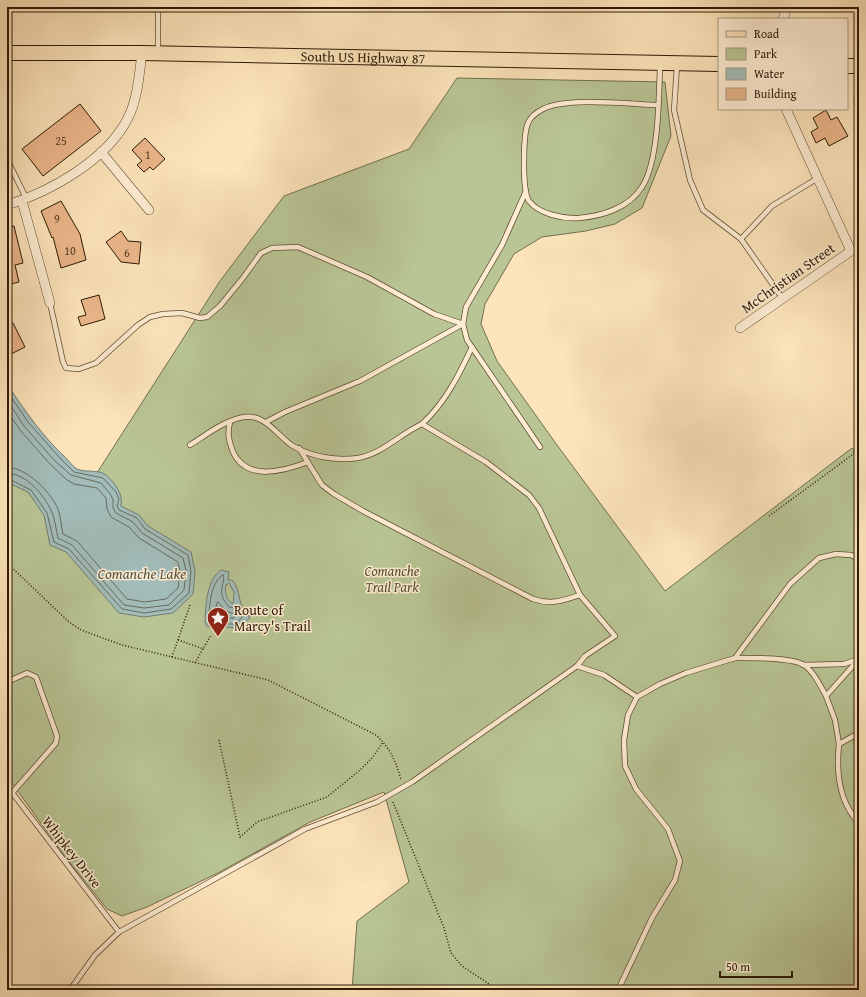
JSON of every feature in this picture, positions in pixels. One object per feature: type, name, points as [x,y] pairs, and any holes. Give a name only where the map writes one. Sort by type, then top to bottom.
[{"type":"main road","name":"South US Highway 87","points":[[7,53],[158,53],[718,64]]},
{"type":"main road","points":[[848,66],[859,66]]},
{"type":"street","points":[[783,18],[787,7]]},
{"type":"street","points":[[7,205],[24,199],[71,175],[101,152],[112,141],[128,118],[136,93],[142,53]]},
{"type":"street","points":[[786,110],[818,178]]},
{"type":"street","points":[[101,152],[149,210]]},
{"type":"street","name":"McChristian Street","points":[[740,328],[851,251],[818,178]]},
{"type":"street","points":[[24,199],[50,302]]},
{"type":"lane","points":[[158,7],[158,53]]},
{"type":"lane","points":[[658,105],[556,104],[535,114],[528,123],[525,140],[526,191],[528,199],[535,208],[556,216],[572,219],[587,217],[612,211],[629,200],[642,187],[649,171],[658,105],[660,63]]},
{"type":"lane","points":[[677,63],[674,110],[690,180],[703,210],[741,239],[783,299]]},
{"type":"lane","points":[[7,159],[24,199]]},
{"type":"lane","points":[[741,239],[772,206],[818,178]]},
{"type":"lane","points":[[526,191],[502,245],[466,307],[463,324],[472,347],[540,447]]},
{"type":"lane","points":[[50,302],[63,362],[66,368],[79,369],[96,363],[138,325],[150,317],[163,314],[182,313],[200,318],[207,317],[229,295],[261,253],[272,248],[298,247],[367,277],[434,314],[463,324]]},
{"type":"lane","points":[[266,422],[285,412],[360,381],[463,324]]},
{"type":"lane","points":[[190,445],[230,422],[245,417],[255,418],[266,422],[292,445],[334,460],[358,458],[374,454],[410,429],[422,424],[435,412],[449,390],[472,347]]},
{"type":"lane","points":[[230,422],[228,440],[236,458],[241,465],[248,469],[258,471],[285,471],[308,462]]},
{"type":"lane","points":[[70,990],[95,955],[119,932],[305,829],[377,802],[403,787],[577,666],[585,656],[615,636],[580,595],[539,508],[529,495],[486,462],[422,424]]},
{"type":"lane","points":[[299,448],[322,485],[334,494],[363,511],[533,600],[546,604],[580,595]]},
{"type":"lane","points":[[735,658],[790,584],[818,558],[836,554],[851,555],[859,559]]},
{"type":"lane","points":[[618,990],[652,918],[675,880],[680,860],[668,829],[636,789],[625,766],[624,740],[628,715],[637,696],[686,673],[735,658],[778,659],[803,665],[844,664],[859,659],[826,696]]},
{"type":"lane","points":[[803,665],[816,677],[826,696],[835,720],[839,744],[837,766],[840,788],[846,803],[859,823]]},
{"type":"lane","points":[[577,666],[604,675],[637,696]]},
{"type":"lane","points":[[7,682],[27,673],[36,677],[57,736],[56,744],[12,793]]},
{"type":"lane","points":[[839,744],[859,733]]},
{"type":"lane","name":"Whipkey Drive","points":[[7,786],[119,932]]},
{"type":"path","points":[[769,516],[859,450]]},
{"type":"path","points":[[7,563],[69,622],[81,630],[122,645],[268,680],[370,732],[383,742],[395,759],[403,787]]},
{"type":"path","points":[[172,657],[190,604]]},
{"type":"path","points":[[195,663],[211,635]]},
{"type":"path","points":[[178,640],[204,649]]},
{"type":"path","points":[[219,740],[240,837],[258,822],[327,797],[360,770],[373,757],[383,742]]},
{"type":"path","points":[[390,794],[444,928],[451,953],[462,966],[498,990]]},
{"type":"green space","name":"Comanche Trail Park","points":[[457,78],[665,82],[671,136],[642,208],[615,224],[586,231],[542,237],[514,254],[485,304],[481,324],[497,361],[665,591],[852,448],[859,460],[859,990],[352,990],[357,921],[409,882],[384,792],[310,822],[218,873],[147,907],[122,916],[107,909],[63,854],[7,776],[7,467],[84,493],[220,281],[284,196],[409,149]]},
{"type":"water","name":"Comanche Lake","points":[[7,384],[42,432],[74,467],[81,470],[103,473],[106,475],[113,482],[120,493],[121,506],[139,515],[148,526],[191,552],[195,571],[193,594],[173,613],[144,617],[119,613],[66,552],[50,545],[44,515],[28,492],[7,482]]},
{"type":"water","points":[[221,570],[229,572],[228,580],[232,580],[235,584],[242,608],[248,616],[250,615],[249,619],[238,628],[224,627],[220,630],[207,626],[205,622],[208,594],[212,580]],"holes":[[[229,583],[234,592],[233,604],[226,596],[226,585]]]},
{"type":"building","points":[[80,104],[101,131],[43,176],[22,149]]},
{"type":"building","points":[[826,110],[831,120],[837,117],[848,136],[829,146],[825,138],[816,143],[811,132],[818,128],[813,118]]},
{"type":"building","points":[[145,138],[165,159],[153,170],[150,167],[144,172],[137,165],[142,161],[132,150]]},
{"type":"building","points":[[61,201],[80,234],[86,260],[61,268],[53,237],[52,238],[41,211]]},
{"type":"building","points":[[14,226],[23,263],[15,265],[19,282],[7,285],[7,227]]},
{"type":"building","points":[[121,231],[128,241],[141,242],[139,264],[121,262],[106,242]]},
{"type":"building","points":[[99,295],[105,319],[81,326],[78,317],[86,315],[81,300]]},
{"type":"building","points":[[13,323],[25,347],[7,356],[7,326]]},
{"type":"place","name":"Route of Marcy's Trail","points":[[218,638]]}]
